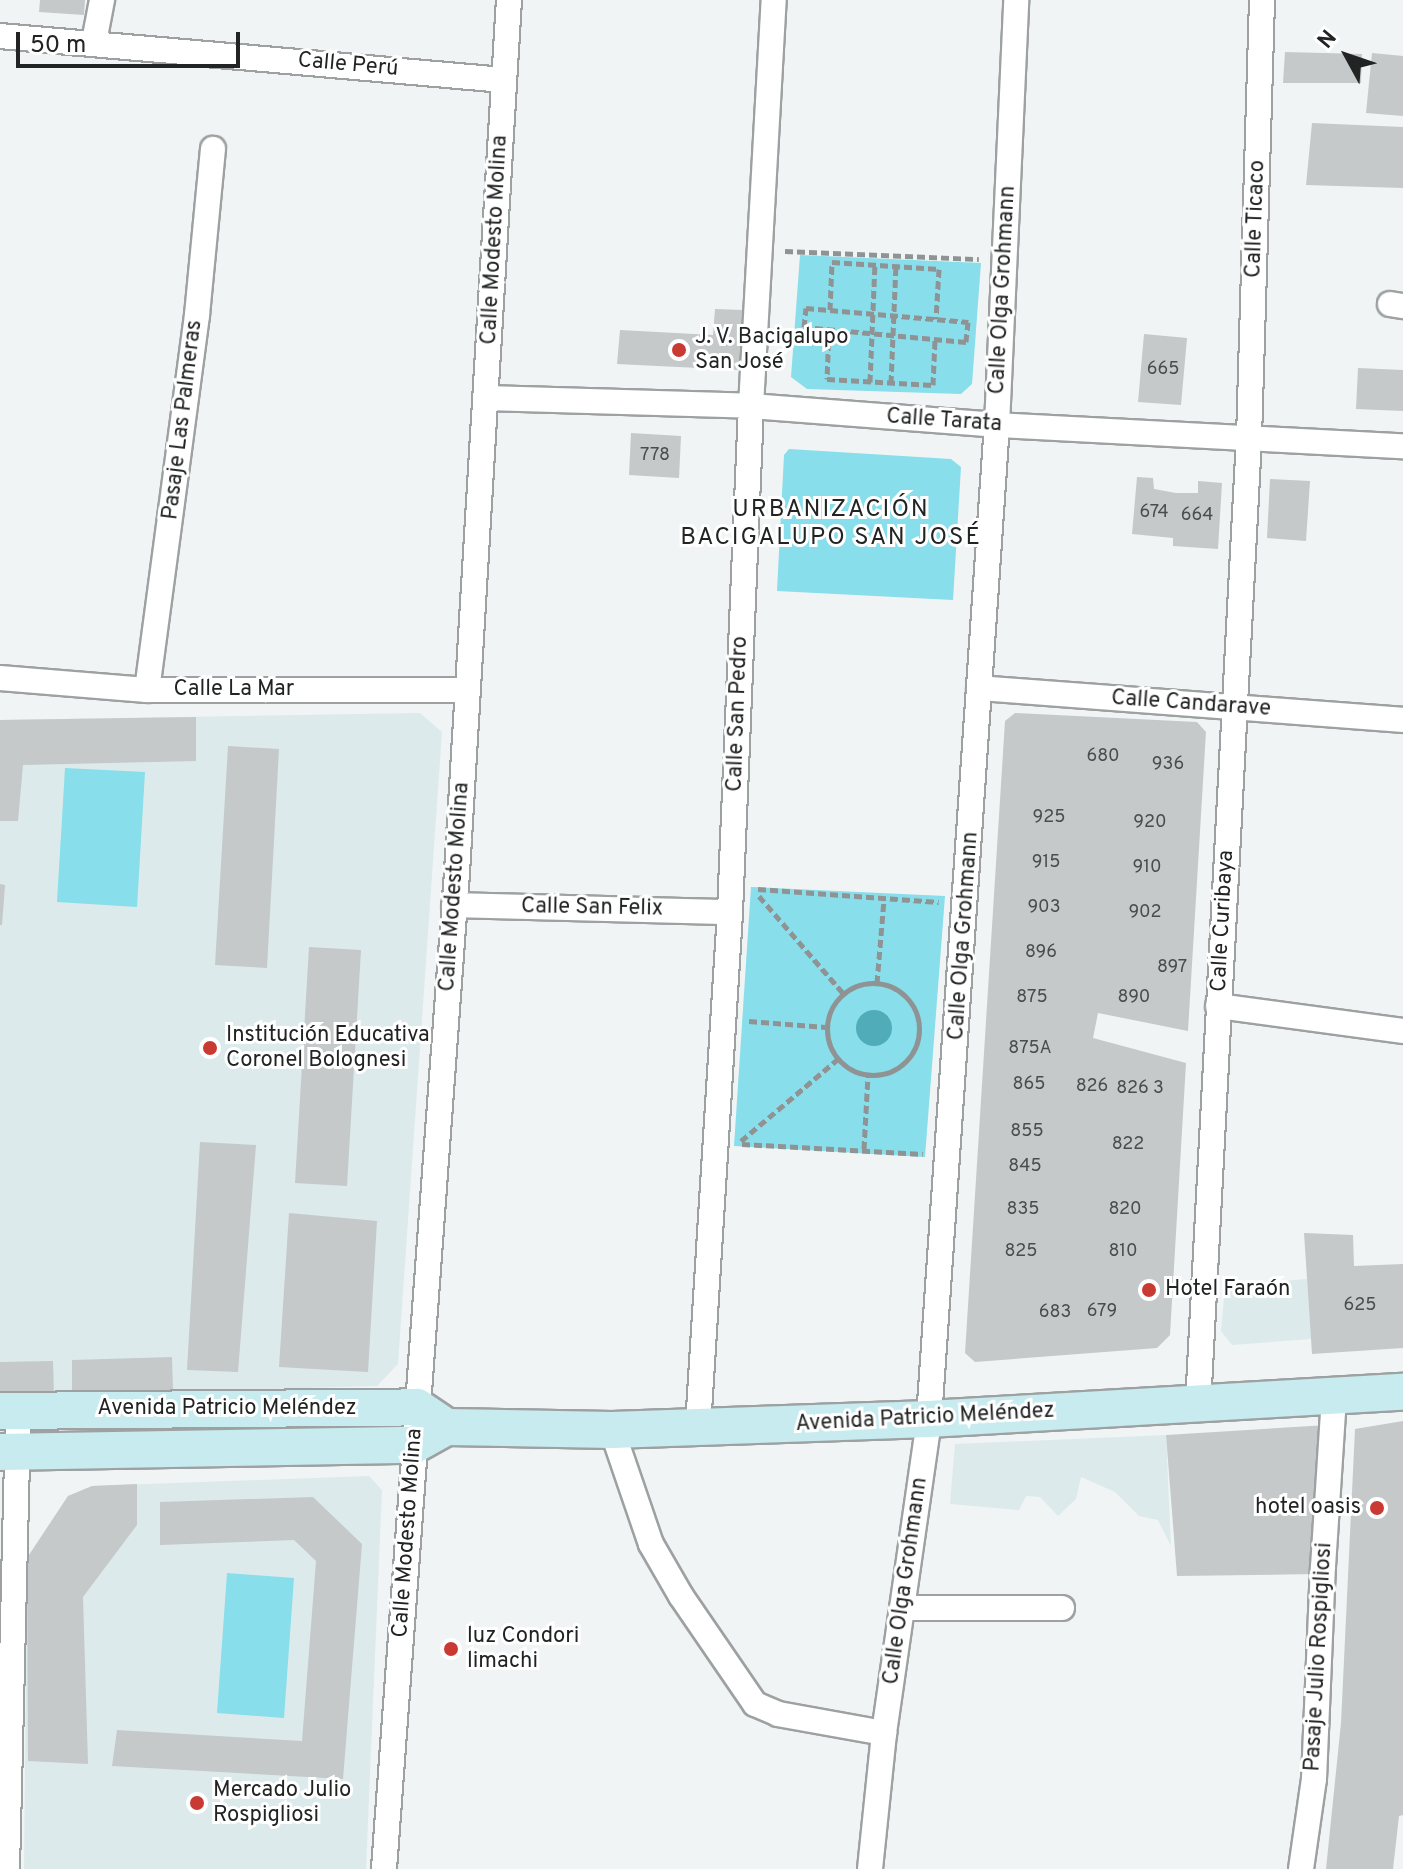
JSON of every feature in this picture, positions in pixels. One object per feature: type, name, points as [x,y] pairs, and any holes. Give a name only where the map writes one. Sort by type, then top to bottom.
[{"type":"street","points":[[94,42],[102,0]]},
{"type":"street","name":"Calle Modesto Molina","points":[[384,1869],[454,905],[509,0]]},
{"type":"street","name":"Calle San Pedro","points":[[698,1427],[730,912],[751,406],[774,0]]},
{"type":"street","name":"Calle Olga Grohmann","points":[[870,1869],[884,1733],[929,1419],[997,425],[1016,0]]},
{"type":"street","name":"Calle Ticaco","points":[[1249,438],[1262,0]]},
{"type":"street","name":"Calle Perú","points":[[0,36],[504,80]]},
{"type":"street","name":"Pasaje Las Palmeras","points":[[147,690],[197,315],[213,149]]},
{"type":"street","name":"Calle Tarata","points":[[486,398],[751,406],[997,425],[1403,446]]},
{"type":"street","name":"Calle Curibaya","points":[[1198,1405],[1249,438]]},
{"type":"street","name":"Calle La Mar","points":[[0,678],[147,690],[468,690]]},
{"type":"street","name":"Calle Candarave","points":[[979,688],[1403,720]]},
{"type":"street","name":"Calle San Felix","points":[[454,905],[730,912]]},
{"type":"street","points":[[1218,1006],[1403,1031]]},
{"type":"street","name":"Avenida Patricio Meléndez","points":[[8,1452],[414,1445],[447,1427],[612,1430],[929,1419],[1403,1392]]},
{"type":"street","name":"Pasaje Julio Rospigliosi","points":[[1301,1869],[1314,1779],[1334,1396]]},
{"type":"street","points":[[417,1407],[447,1427]]},
{"type":"street","name":"Avenida Patricio Meléndez","points":[[9,1411],[417,1407]]},
{"type":"street","points":[[7,1869],[9,1411]]},
{"type":"street","points":[[612,1430],[651,1544],[681,1596],[755,1704],[778,1714],[884,1733]]},
{"type":"street","points":[[902,1608],[1062,1608]]},
{"type":"path","points":[[760,250],[1004,259]]},
{"type":"path","points":[[830,310],[832,262],[939,269],[936,319]]},
{"type":"path","points":[[870,382],[875,264]]},
{"type":"path","points":[[891,383],[896,266]]},
{"type":"path","points":[[806,308],[872,314],[968,322],[966,342],[804,327],[806,308]]},
{"type":"path","points":[[829,330],[827,379],[933,385],[935,339]]},
{"type":"path","points":[[843,993],[753,889],[941,903],[940,917]]},
{"type":"path","points":[[877,983],[884,899]]},
{"type":"path","points":[[877,983],[902,991],[912,1003],[919,1034],[906,1062],[893,1071],[868,1075],[847,1068],[838,1059],[828,1043],[826,1027],[834,1003],[843,993],[857,985],[877,983]]},
{"type":"path","points":[[744,1021],[826,1027]]},
{"type":"path","points":[[919,1034],[931,1034]]},
{"type":"path","points":[[838,1059],[737,1144],[922,1152]]},
{"type":"path","points":[[864,1149],[868,1075]]},
{"type":"shaded area","points":[[800,255],[981,263],[972,384],[961,394],[807,389],[791,377]]},
{"type":"shaded area","points":[[789,449],[951,459],[961,467],[953,600],[777,591],[784,455]]},
{"type":"shaded area","name":"Institución Educativa Coronel Bolognesi","points":[[420,713],[442,732],[398,1364],[377,1386],[0,1397],[0,720]]},
{"type":"shaded area","points":[[65,768],[145,772],[137,907],[57,902]]},
{"type":"shaded area","points":[[751,887],[945,896],[925,1157],[734,1146]]},
{"type":"shaded area","points":[[874,1010],[886,1016],[892,1028],[886,1040],[874,1046],[862,1040],[856,1028],[862,1016]]},
{"type":"shaded area","points":[[1307,1279],[1311,1339],[1232,1345],[1221,1331],[1225,1286]]},
{"type":"shaded area","points":[[1166,1435],[1171,1546],[1158,1520],[1139,1516],[1115,1492],[1081,1477],[1076,1499],[1058,1516],[1040,1497],[1026,1496],[1019,1510],[950,1504],[955,1444]]},
{"type":"shaded area","points":[[369,1476],[382,1490],[366,1869],[24,1869],[27,1558],[68,1496],[92,1486]]},
{"type":"shaded area","points":[[227,1573],[294,1578],[284,1718],[217,1713]]},
{"type":"building","points":[[40,0],[85,0],[84,15],[39,12]]},
{"type":"building","points":[[1285,52],[1362,54],[1361,83],[1283,83]]},
{"type":"building","points":[[1372,53],[1403,56],[1403,116],[1366,113]]},
{"type":"building","points":[[1312,123],[1403,127],[1403,188],[1306,185]]},
{"type":"building","name":"J. V. Bacigalupo San José","points":[[715,309],[743,310],[739,370],[617,364],[620,330],[713,335]]},
{"type":"building","points":[[1144,334],[1187,338],[1181,405],[1138,402]]},
{"type":"building","points":[[1358,368],[1403,370],[1403,411],[1356,409]]},
{"type":"building","points":[[631,433],[681,436],[679,478],[629,475]]},
{"type":"building","points":[[1137,477],[1153,478],[1154,489],[1176,493],[1198,493],[1198,481],[1222,483],[1218,549],[1173,546],[1173,538],[1132,534]]},
{"type":"building","points":[[1270,479],[1310,481],[1306,541],[1267,538]]},
{"type":"building","points":[[1015,713],[1197,722],[1206,732],[1188,1031],[1098,1013],[1093,1038],[1186,1063],[1170,1335],[1157,1348],[975,1362],[965,1353],[1005,721]]},
{"type":"building","points":[[196,717],[196,761],[23,765],[18,821],[0,821],[0,720]]},
{"type":"building","points":[[228,746],[279,749],[267,968],[215,965]]},
{"type":"building","points":[[0,884],[5,885],[2,925],[0,925]]},
{"type":"building","points":[[309,947],[361,950],[347,1186],[295,1183]]},
{"type":"building","points":[[200,1142],[256,1145],[238,1372],[187,1370]]},
{"type":"building","points":[[289,1213],[377,1221],[368,1372],[279,1367]]},
{"type":"building","points":[[1304,1233],[1353,1235],[1354,1266],[1403,1264],[1403,1348],[1312,1354]]},
{"type":"building","points":[[172,1357],[173,1392],[72,1395],[72,1360]]},
{"type":"building","points":[[53,1361],[54,1395],[0,1397],[0,1362]]},
{"type":"building","points":[[1403,1421],[1403,1815],[1399,1816],[1393,1869],[1326,1869],[1341,1723],[1355,1429]]},
{"type":"building","points":[[1327,1425],[1316,1574],[1177,1576],[1166,1435]]},
{"type":"building","points":[[137,1484],[137,1525],[83,1597],[88,1764],[28,1761],[27,1558],[68,1496],[92,1486]]},
{"type":"building","points":[[313,1497],[362,1544],[343,1779],[112,1766],[117,1730],[302,1741],[316,1561],[294,1540],[160,1545],[160,1502]]},
{"type":"place","name":"J. V. Bacigalupo San José","points":[[679,350]]},
{"type":"place","name":"Institución Educativa Coronel Bolognesi","points":[[210,1048]]},
{"type":"place","name":"Hotel Faraón","points":[[1149,1290]]},
{"type":"place","name":"hotel oasis","points":[[1377,1508]]},
{"type":"place","name":"luz Condori limachi","points":[[451,1649]]},
{"type":"place","name":"Mercado Julio Rospigliosi","points":[[197,1803]]},
{"type":"district","name":"URBANIZACIÓN BACIGALUPO SAN JOSÉ","points":[[831,525]]}]
